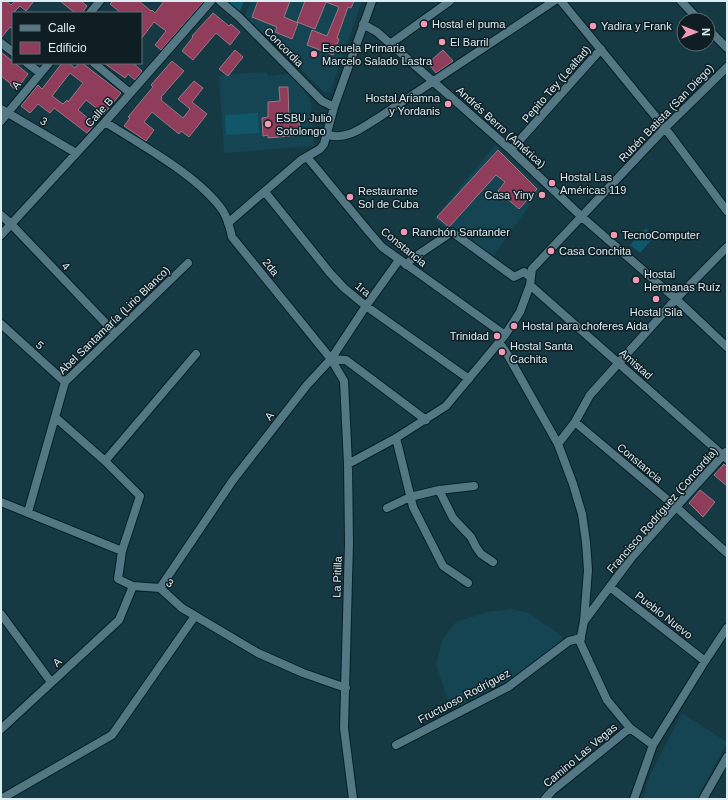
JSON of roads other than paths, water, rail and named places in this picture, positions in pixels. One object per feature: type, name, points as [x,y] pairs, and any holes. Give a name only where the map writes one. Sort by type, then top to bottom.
[{"type":"street","points":[[91,12],[100,1]]},
{"type":"street","name":"Calle B","points":[[1,235],[168,52],[211,1]]},
{"type":"street","name":"Concordia","points":[[220,1],[240,18],[322,101],[334,107]]},
{"type":"street","points":[[228,223],[307,157],[320,149],[324,144],[328,135],[334,107],[372,1]]},
{"type":"street","points":[[390,44],[450,1]]},
{"type":"street","points":[[328,135],[336,137],[349,135],[378,118],[554,1]]},
{"type":"street","points":[[561,1],[665,128],[727,211]]},
{"type":"street","points":[[681,1],[692,12]]},
{"type":"street","name":"Andrés Berro (América)","points":[[363,24],[377,32],[511,150],[582,217],[676,298],[727,347]]},
{"type":"street","points":[[716,37],[727,48]]},
{"type":"street","points":[[1,43],[12,51]]},
{"type":"street","name":"Pepito Tey (Lealtad)","points":[[511,150],[600,49]]},
{"type":"street","points":[[28,64],[40,73]]},
{"type":"street","name":"A","points":[[1,121],[4,111],[47,64]]},
{"type":"street","points":[[95,64],[130,93]]},
{"type":"street","name":"Rubén Batista (San Diego)","points":[[348,464],[396,438],[446,406],[505,335],[520,312],[530,281],[532,269],[665,128],[727,67]]},
{"type":"street","name":"3","points":[[4,111],[76,153]]},
{"type":"street","name":"2da","points":[[105,122],[166,161],[190,178],[210,196],[224,212],[232,237],[331,359]]},
{"type":"street","name":"Constancia","points":[[307,157],[382,247],[505,335]]},
{"type":"street","name":"1ra","points":[[265,192],[330,273],[344,288],[366,306],[469,379]]},
{"type":"street","name":"4","points":[[1,216],[11,224],[115,333]]},
{"type":"street","points":[[406,265],[413,258],[452,232],[514,277],[524,272],[530,281]]},
{"type":"street","points":[[558,444],[575,422],[590,395],[676,298],[727,247]]},
{"type":"street","name":"A","points":[[160,588],[233,480],[307,385],[331,359],[399,260]]},
{"type":"street","name":"Abel Santamaría (Lirio Blanco)","points":[[28,512],[65,382],[188,262]]},
{"type":"street","name":"Amistad","points":[[530,281],[618,363],[726,455]]},
{"type":"street","name":"5","points":[[1,324],[65,382]]},
{"type":"street","points":[[499,342],[558,444],[573,484],[582,514],[588,570],[584,621],[580,642],[607,700],[630,728],[653,745]]},
{"type":"street","points":[[105,461],[196,354]]},
{"type":"street","points":[[331,359],[346,360],[426,420]]},
{"type":"street","name":"La Pitilla","points":[[331,359],[344,381],[348,464],[349,543],[344,728],[353,799]]},
{"type":"street","points":[[55,417],[105,461],[140,496],[122,551],[118,579],[133,586]]},
{"type":"street","name":"Constancia","points":[[575,422],[676,507],[727,554]]},
{"type":"street","points":[[396,438],[412,507],[443,566],[468,583]]},
{"type":"street","name":"Francisco Rodríguez (Concordia)","points":[[584,621],[632,557],[676,507],[726,455]]},
{"type":"street","points":[[387,508],[410,497],[439,490],[474,486]]},
{"type":"street","points":[[439,490],[453,518],[471,537],[481,554],[493,562]]},
{"type":"street","points":[[1,502],[122,551]]},
{"type":"street","name":"A","points":[[1,729],[119,620],[133,586]]},
{"type":"street","name":"3","points":[[133,586],[160,588],[182,608],[258,653],[303,673],[346,688]]},
{"type":"street","name":"Pueblo Nuevo","points":[[610,588],[705,661]]},
{"type":"street","points":[[1,614],[51,682]]},
{"type":"street","points":[[1,799],[112,735],[195,616]]},
{"type":"street","points":[[634,799],[653,745],[727,628]]},
{"type":"street","name":"Fructuoso Rodríguez","points":[[396,745],[508,687],[569,641],[581,638]]},
{"type":"street","name":"Camino Las Vegas","points":[[545,799],[630,728]]},
{"type":"street","points":[[703,799],[727,756]]},
{"type":"place","name":"Hostal el puma","points":[[424,24]]},
{"type":"place","name":"Yadira y Frank","points":[[593,26]]},
{"type":"place","name":"El Barril","points":[[442,42]]},
{"type":"place","name":"Escuela Primaria Marcelo Salado Lastra","points":[[314,54]]},
{"type":"place","name":"Hostal Ariamna y Yordanis","points":[[448,104]]},
{"type":"place","name":"ESBU Julio Sotolongo","points":[[268,124]]},
{"type":"place","name":"Hostal Las Américas 119","points":[[552,183]]},
{"type":"place","name":"Casa Yiny","points":[[542,195]]},
{"type":"place","name":"Restaurante Sol de Cuba","points":[[350,197]]},
{"type":"place","name":"Ranchón Santander","points":[[404,232]]},
{"type":"place","name":"TecnoComputer","points":[[614,235]]},
{"type":"place","name":"Casa Conchita","points":[[551,251]]},
{"type":"place","name":"Hostal Hermanas Ruíz","points":[[636,280]]},
{"type":"place","name":"Hostal Sila","points":[[656,299]]},
{"type":"place","name":"Hostal para choferes Aida","points":[[514,326]]},
{"type":"place","name":"Trinidad","points":[[497,336]]},
{"type":"place","name":"Hostal Santa Cachita","points":[[502,352]]}]
